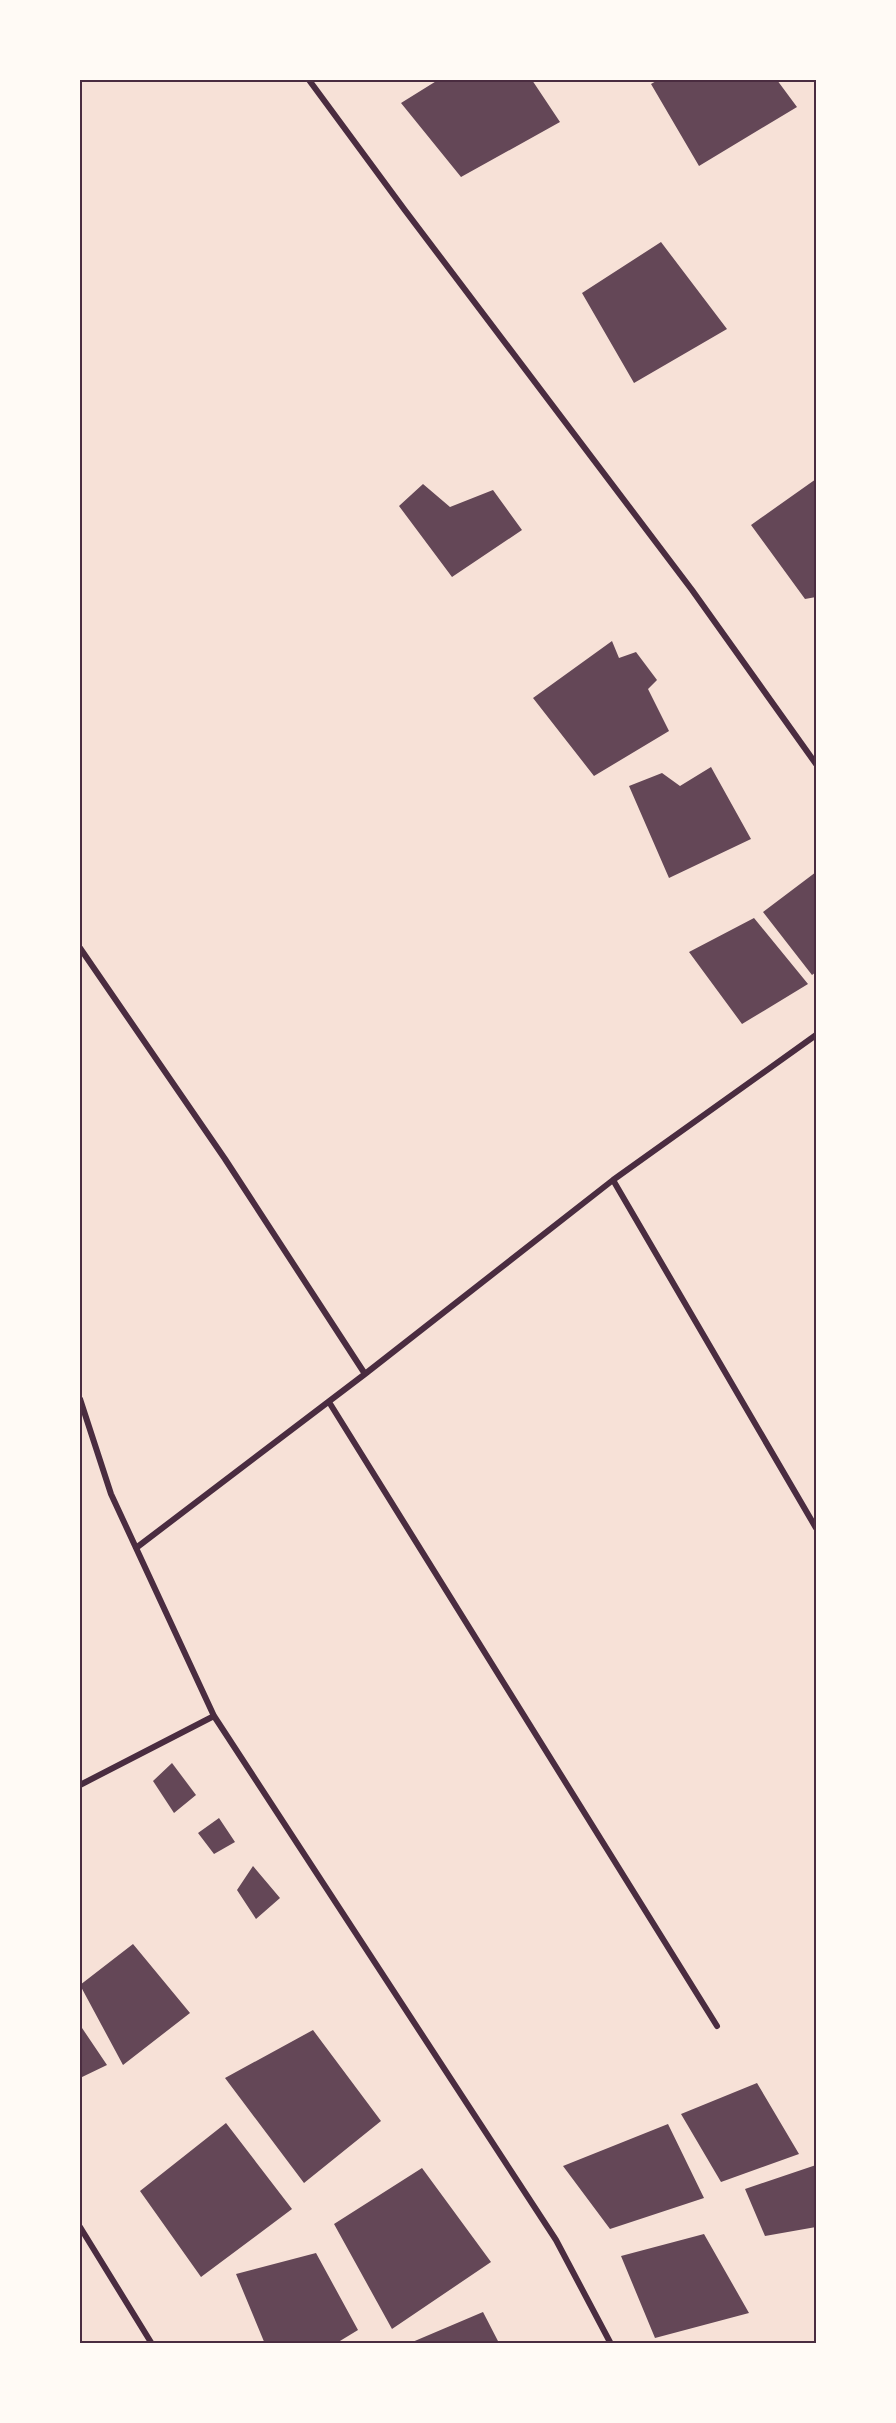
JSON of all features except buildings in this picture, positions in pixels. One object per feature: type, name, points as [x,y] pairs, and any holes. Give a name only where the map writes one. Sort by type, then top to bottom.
[{"type":"street","points":[[309,80],[692,590],[816,764]]},
{"type":"street","points":[[80,948],[225,1159],[365,1374]]},
{"type":"street","points":[[136,1548],[329,1402],[613,1180],[816,1035]]},
{"type":"street","points":[[613,1180],[816,1528]]},
{"type":"street","points":[[80,1399],[111,1494],[214,1716],[556,2240],[611,2343]]},
{"type":"street","points":[[329,1402],[717,2026]]},
{"type":"street","points":[[80,1785],[214,1716]]},
{"type":"street","points":[[80,2227],[152,2343]]}]
